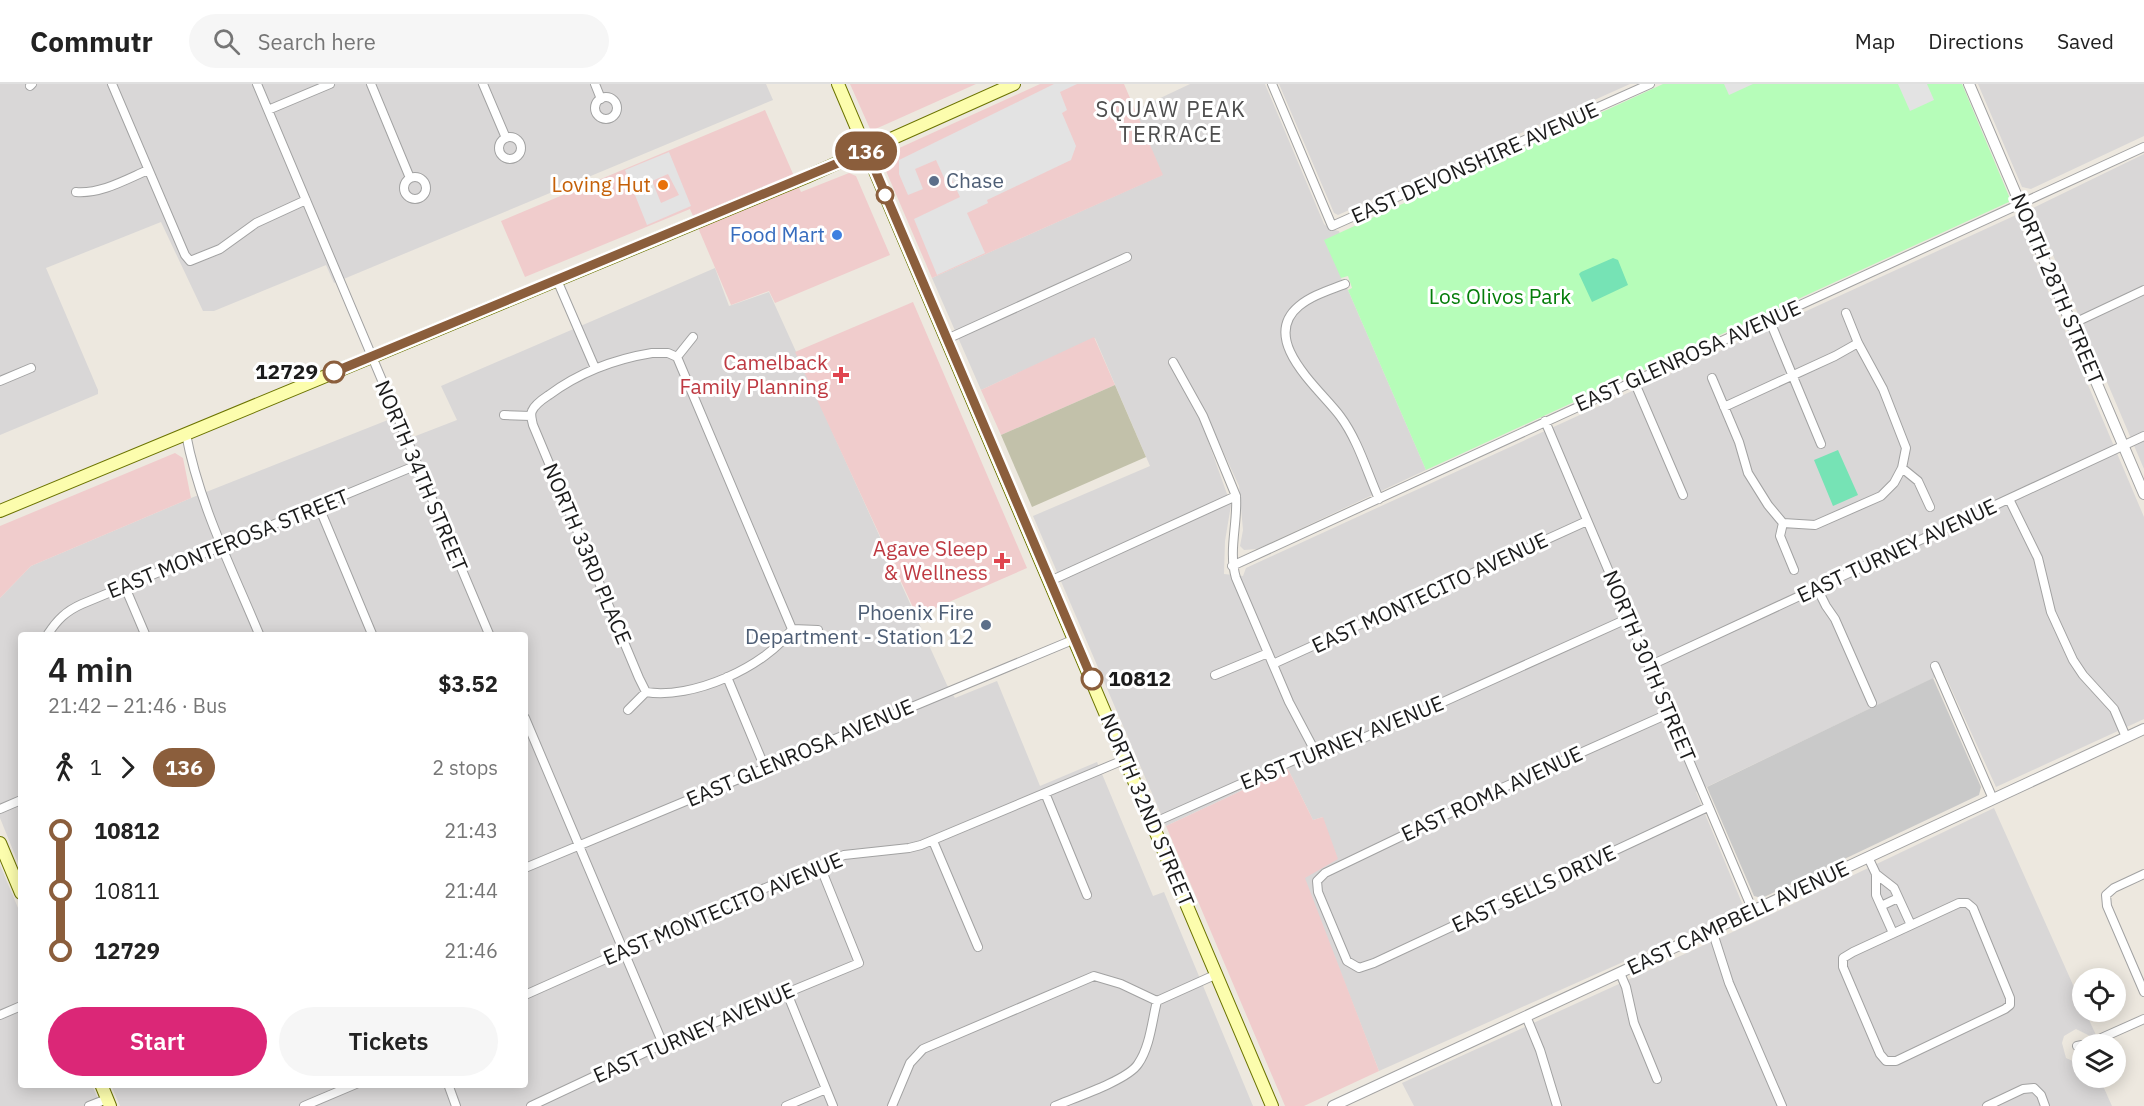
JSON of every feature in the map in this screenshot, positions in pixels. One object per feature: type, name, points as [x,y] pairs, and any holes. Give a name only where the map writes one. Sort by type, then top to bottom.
[{"type":"main road","name":"NORTH 32ND STREET","points":[[838,84],[1272,1106]]},
{"type":"main road","points":[[0,511],[867,151],[1014,84]]},
{"type":"main road","points":[[0,843],[18,887]]},
{"type":"main road","points":[[102,1088],[108,1102]]},
{"type":"street","points":[[112,84],[185,255],[190,261],[220,249],[256,223],[306,200]]},
{"type":"street","name":"NORTH 34TH STREET","points":[[257,84],[488,632]]},
{"type":"street","points":[[268,110],[330,84]]},
{"type":"street","points":[[371,84],[410,178]]},
{"type":"street","points":[[483,84],[506,138]]},
{"type":"street","points":[[595,84],[601,99]]},
{"type":"street","name":"EAST DEVONSHIRE AVENUE","points":[[1272,84],[1332,226],[1650,84]]},
{"type":"street","name":"NORTH 28TH STREET","points":[[1969,84],[2144,494]]},
{"type":"street","name":"EAST GLENROSA AVENUE","points":[[1232,566],[2144,147]]},
{"type":"street","points":[[75,192],[90,193],[100,190],[148,170]]},
{"type":"street","points":[[947,339],[1127,257]]},
{"type":"street","points":[[558,280],[596,368]]},
{"type":"street","points":[[1345,284],[1307,300],[1295,309],[1288,321],[1287,341],[1305,377],[1346,424],[1379,499]]},
{"type":"street","points":[[2072,324],[2144,290]]},
{"type":"street","points":[[1712,378],[1739,442],[1748,474],[1783,523],[1815,525],[1881,495],[1894,483],[1902,468],[1906,448],[1883,389],[1858,343],[1846,313]]},
{"type":"street","points":[[1769,319],[1821,444]]},
{"type":"street","points":[[677,357],[693,337]]},
{"type":"street","points":[[1724,407],[1835,356],[1858,343]]},
{"type":"street","points":[[504,415],[531,416],[532,411],[542,400],[561,386],[596,368],[652,353],[668,353],[677,357],[792,629]]},
{"type":"street","points":[[1173,362],[1203,416],[1236,496],[1232,566],[1289,702],[1316,753]]},
{"type":"street","points":[[0,381],[31,368]]},
{"type":"street","points":[[1634,381],[1683,495]]},
{"type":"street","name":"NORTH 33RD PLACE","points":[[531,416],[646,692]]},
{"type":"street","name":"NORTH 30TH STREET","points":[[1545,421],[1753,911]]},
{"type":"street","points":[[186,434],[192,466],[222,547],[258,632]]},
{"type":"street","name":"EAST TURNEY AVENUE","points":[[1649,666],[2144,436]]},
{"type":"street","name":"EAST MONTEROSA STREET","points":[[49,632],[67,611],[417,465]]},
{"type":"street","points":[[1902,468],[1918,481],[1930,507]]},
{"type":"street","points":[[1050,581],[1236,496]]},
{"type":"street","points":[[2010,499],[2038,558],[2052,612],[2073,660],[2083,675],[2114,709],[2126,737]]},
{"type":"street","points":[[319,507],[371,632]]},
{"type":"street","name":"EAST MONTECITO AVENUE","points":[[1273,664],[1587,521]]},
{"type":"street","points":[[1783,523],[1780,536],[1794,570]]},
{"type":"street","points":[[125,587],[145,632]]},
{"type":"street","points":[[1818,588],[1835,619],[1872,703]]},
{"type":"street","name":"EAST TURNEY AVENUE","points":[[1153,823],[1282,765],[1316,753],[1348,746],[1629,618]]},
{"type":"street","points":[[792,629],[818,630]]},
{"type":"street","points":[[628,710],[646,692],[659,694],[688,691],[741,671],[784,641],[792,629]]},
{"type":"street","name":"EAST GLENROSA AVENUE","points":[[528,867],[1075,639]]},
{"type":"street","points":[[1215,675],[1268,653]]},
{"type":"street","points":[[1935,666],[1992,799]]},
{"type":"street","points":[[727,677],[765,768]]},
{"type":"street","name":"EAST ROMA AVENUE","points":[[1359,968],[1347,961],[1318,892],[1317,881],[1325,873],[1502,788],[1670,713]]},
{"type":"street","points":[[528,725],[663,1044]]},
{"type":"street","name":"EAST CAMPBELL AVENUE","points":[[1333,1106],[2144,729]]},
{"type":"street","name":"EAST MONTECITO AVENUE","points":[[528,994],[623,949],[844,855],[909,848],[933,840],[1125,759]]},
{"type":"street","points":[[1045,793],[1087,896]]},
{"type":"street","points":[[0,809],[18,801]]},
{"type":"street","name":"EAST SELLS DRIVE","points":[[1359,968],[1384,959],[1560,878],[1708,807]]},
{"type":"street","points":[[933,840],[978,948]]},
{"type":"street","points":[[1868,857],[1876,874],[1876,895],[1893,933]]},
{"type":"street","name":"EAST TURNEY AVENUE","points":[[531,1106],[663,1044],[859,963],[820,866]]},
{"type":"street","points":[[1876,874],[1894,888],[1911,925]]},
{"type":"street","points":[[2144,874],[2114,888],[2106,895],[2107,906],[2144,992]]},
{"type":"street","points":[[1881,906],[1898,898]]},
{"type":"street","points":[[1959,903],[1967,903],[1973,908],[2010,998],[2010,1005],[2006,1010],[1896,1061],[1886,1061],[1880,1054],[1843,967],[1844,958],[1893,933],[1959,903]]},
{"type":"street","points":[[1712,930],[1737,1003],[1782,1106]]},
{"type":"street","points":[[1620,973],[1626,987],[1634,1023],[1657,1079]]},
{"type":"street","points":[[892,1106],[910,1063],[924,1049],[1094,976],[1121,984],[1157,1001],[1217,974]]},
{"type":"street","points":[[786,993],[833,1106]]},
{"type":"street","points":[[1055,1106],[1127,1075],[1138,1066],[1145,1052],[1157,1001]]},
{"type":"street","points":[[0,1015],[18,1007]]},
{"type":"street","points":[[1526,1016],[1540,1050],[1557,1106]]},
{"type":"street","points":[[2110,1034],[2144,1019]]},
{"type":"street","points":[[304,1106],[347,1088]]},
{"type":"street","points":[[449,1088],[456,1106]]},
{"type":"street","points":[[1987,1106],[2023,1089],[2034,1088],[2041,1095],[2045,1106]]},
{"type":"street","points":[[786,1106],[826,1089]]},
{"type":"street","points":[[89,1106],[108,1102]]},
{"type":"shaded area","points":[[0,84],[766,84],[773,100],[334,283],[326,265],[214,311],[203,311],[161,222],[46,268],[98,394],[0,435]]},
{"type":"shaded area","points":[[850,84],[976,84],[871,131]]},
{"type":"shaded area","points":[[1040,84],[1124,84],[1163,175],[932,278],[886,171],[886,154]]},
{"type":"shaded area","points":[[1054,84],[1077,84],[1060,92],[1067,110],[1062,113],[1076,146],[1071,160],[987,200],[988,203],[967,213],[985,253],[937,275],[914,219],[960,197],[952,180],[946,182],[936,160],[915,169],[923,189],[908,195],[899,174],[899,160]]},
{"type":"shaded area","points":[[1190,84],[1265,84],[1324,224],[1330,229],[1339,231],[1341,278],[1426,470],[1257,549],[1244,550],[1240,546],[1243,530],[1239,486],[1216,436],[1208,441],[1231,505],[1225,541],[1224,574],[1243,576],[1246,568],[2016,215],[2144,517],[2144,719],[1996,787],[1944,673],[1696,792],[1744,908],[1379,1071],[1304,878],[1323,817],[1313,820],[1288,769],[1166,826],[1033,516],[1150,466],[1095,338],[981,390],[932,278],[1162,175],[1135,110]]},
{"type":"shaded area","points":[[1279,84],[1630,84],[1338,215],[1334,213]]},
{"type":"shaded area","points":[[1724,84],[1753,84],[1729,95]]},
{"type":"shaded area","points":[[1898,84],[1927,84],[1934,100],[1910,111]]},
{"type":"shaded area","points":[[1978,84],[2144,84],[2144,136],[2031,189],[2022,187]]},
{"type":"shaded area","points":[[765,110],[801,192],[849,173],[856,176],[890,255],[775,303],[769,291],[731,305],[690,209],[525,277],[501,221]]},
{"type":"shaded area","points":[[669,152],[691,206],[647,225],[625,170]],"holes":[[[668,174],[679,195],[661,203],[652,181]]]},
{"type":"shaded area","points":[[2144,154],[2144,469],[2033,208]]},
{"type":"shaded area","points":[[715,268],[729,306],[769,292],[947,685],[955,698],[997,681],[1040,786],[1097,762],[1153,896],[1164,892],[1253,1106],[120,1106],[112,1088],[528,1088],[528,632],[18,632],[18,863],[0,818],[0,598],[31,566],[191,498],[403,414],[413,437],[457,420],[441,386]]},
{"type":"shaded area","points":[[913,302],[1027,568],[917,616],[795,352]]},
{"type":"shaded area","points":[[1094,337],[1115,385],[1001,435],[981,390]]},
{"type":"shaded area","points":[[1115,385],[1146,457],[1032,507],[1001,435]]},
{"type":"shaded area","points":[[175,453],[183,458],[191,498],[31,566],[0,598],[0,526]]},
{"type":"shaded area","points":[[1933,678],[1981,787],[1979,795],[1762,898],[1754,896],[1707,787]]},
{"type":"shaded area","points":[[1288,769],[1313,820],[1323,817],[1338,859],[1305,878],[1379,1071],[1304,1106],[1285,1106],[1166,826]]},
{"type":"shaded area","points":[[1994,808],[2072,983],[2072,1022],[2090,1022],[2096,1034],[2086,1034],[2076,1029],[2064,1036],[2062,1043],[2066,1058],[2072,1061],[2072,1088],[2104,1088],[2112,1106],[1414,1106],[1402,1083],[1759,920]]},
{"type":"shaded area","points":[[0,865],[18,908],[18,1088],[93,1088],[101,1106],[0,1106]]},
{"type":"green space","name":"Los Olivos Park","points":[[1663,84],[1962,84],[2011,201],[1426,470],[1348,290],[1352,288],[1348,276],[1341,278],[1324,240]]},
{"type":"green space","points":[[1613,258],[1618,260],[1628,285],[1592,302],[1579,274]]},
{"type":"green space","points":[[1838,450],[1858,495],[1833,506],[1814,460]]},
{"type":"bus line","name":"136","points":[[334,372],[867,151],[1092,679]]},
{"type":"place","name":"Chase","points":[[934,181]]},
{"type":"place","name":"Loving Hut","points":[[663,185]]},
{"type":"place","name":"Food Mart","points":[[837,235]]},
{"type":"place","name":"12729","points":[[334,372]]},
{"type":"place","name":"Camelback Family Planning","points":[[841,375]]},
{"type":"place","name":"Agave Sleep & Wellness","points":[[1002,561]]},
{"type":"place","name":"Phoenix Fire Department - Station 12","points":[[986,625]]},
{"type":"place","name":"10812","points":[[1092,679]]},
{"type":"district","name":"SQUAW PEAK TERRACE","points":[[1171,122]]}]
